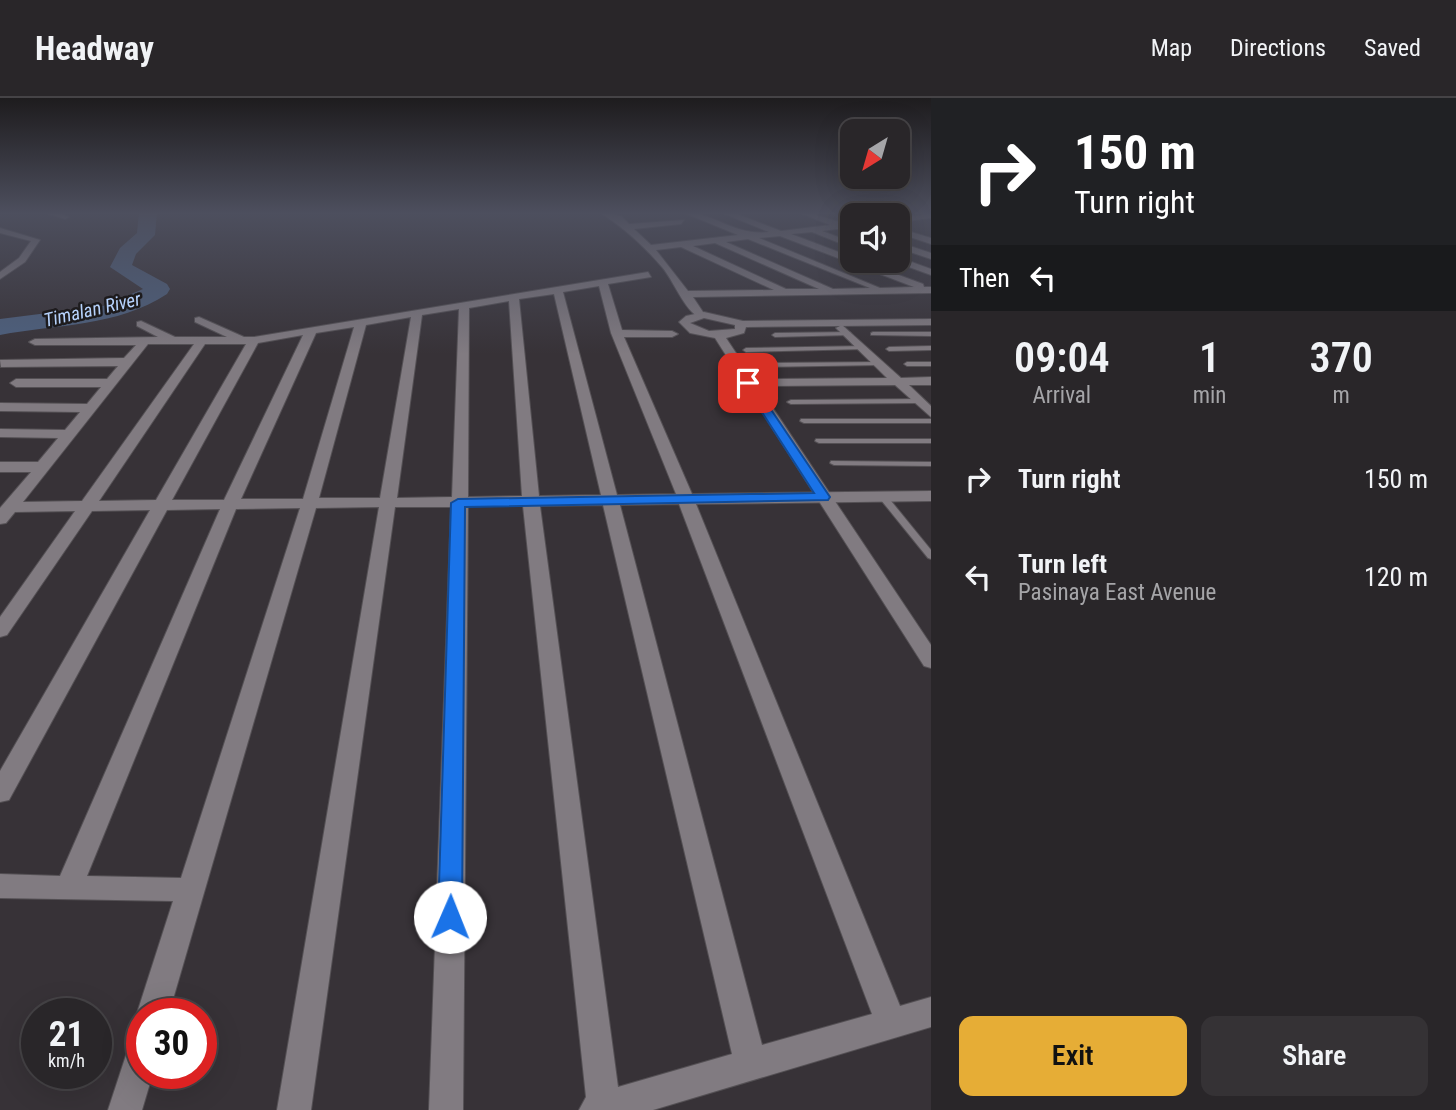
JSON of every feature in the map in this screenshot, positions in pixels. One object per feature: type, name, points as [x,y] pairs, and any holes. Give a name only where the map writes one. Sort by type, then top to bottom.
[{"type":"street","points":[[0,276],[23,259]]},
{"type":"street","points":[[660,259],[700,316]]},
{"type":"street","points":[[716,259],[788,292]]},
{"type":"street","points":[[758,259],[835,292]]},
{"type":"street","points":[[804,259],[887,291]]},
{"type":"street","points":[[910,264],[931,272]]},
{"type":"street","points":[[885,273],[931,290]]},
{"type":"street","points":[[35,342],[248,340],[648,275]]},
{"type":"street","points":[[603,283],[617,333],[686,500],[892,1024]]},
{"type":"street","points":[[558,290],[751,1065]]},
{"type":"street","points":[[683,294],[931,290]]},
{"type":"street","points":[[514,298],[531,502],[600,1109],[931,1012]]},
{"type":"street","points":[[446,1110],[464,305]]},
{"type":"street","points":[[294,1110],[417,313]]},
{"type":"street","points":[[741,324],[740,331],[719,335],[699,332],[684,324],[685,320],[700,316],[728,318],[741,324],[931,322]]},
{"type":"street","points":[[199,320],[248,340]]},
{"type":"street","points":[[157,998],[310,505],[361,322]]},
{"type":"street","points":[[141,324],[175,342]]},
{"type":"street","points":[[69,887],[229,507],[312,329]]},
{"type":"street","points":[[845,331],[931,413]]},
{"type":"street","points":[[617,333],[672,334]]},
{"type":"street","points":[[719,335],[931,661]]},
{"type":"street","points":[[0,793],[248,340]]},
{"type":"street","points":[[5,513],[144,342]]},
{"type":"street","points":[[0,631],[201,342]]},
{"type":"street","points":[[1,363],[127,362]]},
{"type":"street","points":[[771,383],[931,381]]},
{"type":"street","points":[[16,383],[110,383]]},
{"type":"street","points":[[0,407],[90,408]]},
{"type":"street","points":[[0,433],[69,434]]},
{"type":"street","points":[[0,467],[42,467]]},
{"type":"street","points":[[5,513],[83,508],[931,496]]},
{"type":"street","points":[[0,886],[189,890]]},
{"type":"street","points":[[125,1110],[131,1089]]},
{"type":"lane","points":[[775,335],[845,331]]},
{"type":"lane","points":[[873,334],[931,334]]},
{"type":"lane","points":[[746,350],[863,348]]},
{"type":"lane","points":[[889,349],[931,348]]},
{"type":"lane","points":[[760,365],[880,364]]},
{"type":"lane","points":[[907,365],[931,364]]},
{"type":"lane","points":[[791,402],[919,401]]},
{"type":"lane","points":[[804,421],[931,421]]},
{"type":"lane","points":[[819,441],[931,441]]},
{"type":"lane","points":[[834,463],[931,464]]},
{"type":"lane","points":[[884,498],[931,556]]},
{"type":"waterway","name":"Timalan River","points":[[0,327],[103,313],[142,300],[159,289],[121,267],[124,259]]},
{"type":"route","points":[[450,917],[458,503],[823,497],[748,383]]}]
